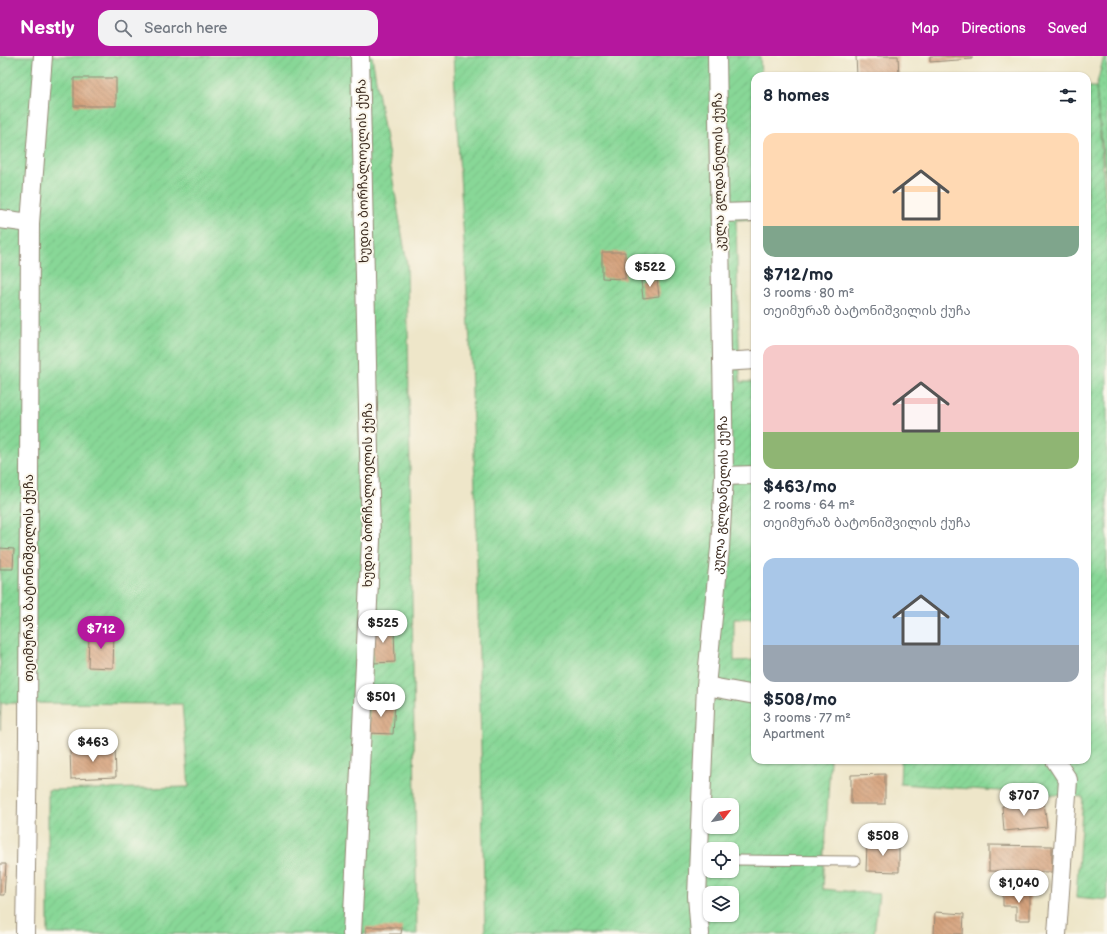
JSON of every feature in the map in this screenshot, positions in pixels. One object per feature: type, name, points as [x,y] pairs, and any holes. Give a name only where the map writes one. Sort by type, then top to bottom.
[{"type":"street","name":"თეიმურაზ ბატონიშვილის ქუჩა","points":[[25,934],[28,738],[30,223],[43,56]]},
{"type":"street","name":"ხუდია ბორჩალოელის ქუჩა","points":[[352,934],[371,540],[360,56]]},
{"type":"street","name":"კულა გლდანელის ქუჩა","points":[[704,842],[706,686],[720,548],[724,476],[717,56]]},
{"type":"street","points":[[720,213],[751,212]]},
{"type":"street","points":[[0,219],[30,223]]},
{"type":"street","points":[[722,362],[751,360]]},
{"type":"street","points":[[724,476],[751,475]]},
{"type":"street","points":[[706,686],[751,694]]},
{"type":"street","points":[[1057,934],[1068,780],[1058,764]]},
{"type":"street","name":"კულა გლდანელის ქუჩა","points":[[700,934],[697,896],[703,864]]},
{"type":"lane","points":[[739,860],[855,861]]},
{"type":"green space","points":[[0,56],[372,56],[407,264],[417,934],[48,934],[48,790],[189,787],[182,704],[1,703],[0,730]]},
{"type":"green space","points":[[453,56],[760,56],[761,72],[751,72],[751,219],[736,220],[740,382],[751,382],[751,618],[734,619],[734,661],[751,660],[751,764],[830,764],[823,889],[879,894],[874,934],[485,934],[471,361]]},
{"type":"green space","points":[[1104,56],[1107,56],[1107,191],[1096,87]]},
{"type":"green space","points":[[1091,87],[1096,87],[1107,220],[1107,900],[1076,897],[1083,797],[900,784],[901,764],[1091,764]]},
{"type":"building","points":[[856,56],[898,56],[899,72],[857,72]]},
{"type":"building","points":[[930,56],[972,56],[972,59],[930,62]]},
{"type":"building","points":[[74,78],[116,78],[116,106],[74,106]]},
{"type":"building","points":[[602,252],[625,252],[625,279],[602,278]]},
{"type":"building","points":[[657,279],[659,296],[643,298],[641,281]]},
{"type":"building","points":[[0,548],[14,549],[13,569],[0,569]]},
{"type":"building","points":[[372,626],[394,626],[395,662],[373,663]]},
{"type":"building","points":[[89,633],[114,633],[113,668],[88,667]]},
{"type":"building","points":[[370,701],[395,703],[393,734],[368,733]]},
{"type":"building","points":[[115,747],[116,777],[71,779],[70,750]]},
{"type":"building","points":[[885,774],[885,804],[851,804],[851,775]]},
{"type":"building","points":[[1044,802],[1047,827],[1004,831],[1002,806]]},
{"type":"building","points":[[867,842],[899,843],[899,872],[866,871]]},
{"type":"building","points":[[989,845],[1052,846],[1052,872],[989,871]]},
{"type":"building","points":[[0,864],[6,864],[4,895],[0,895]]},
{"type":"building","points":[[1003,892],[1030,892],[1030,920],[1016,920],[1016,906],[1003,906]]},
{"type":"building","points":[[935,912],[964,914],[963,934],[934,934]]},
{"type":"building","points":[[366,927],[402,927],[401,934],[366,934]]}]
